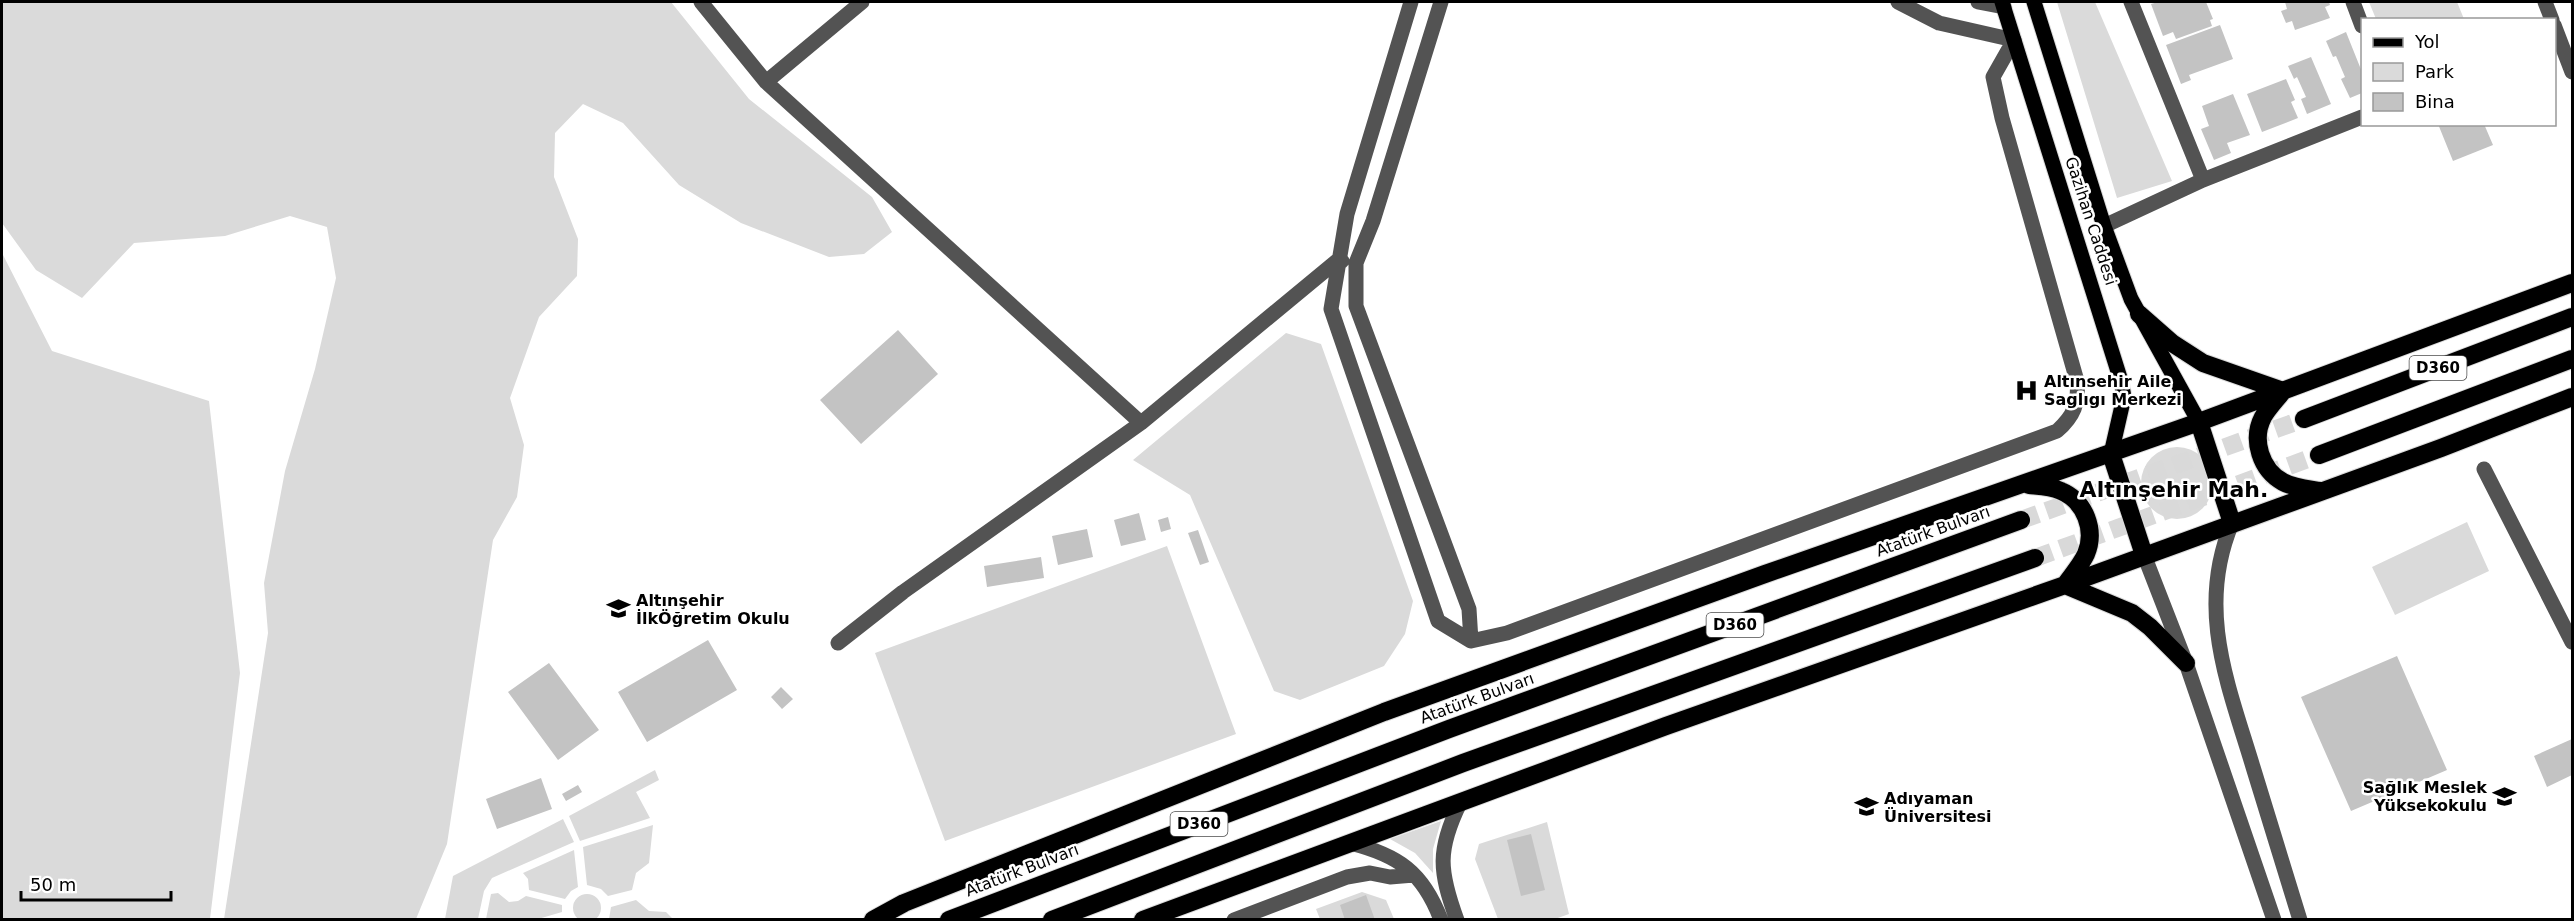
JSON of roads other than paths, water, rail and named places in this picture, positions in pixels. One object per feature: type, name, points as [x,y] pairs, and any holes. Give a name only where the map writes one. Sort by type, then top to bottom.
[{"type":"highway","points":[[873,920],[904,903],[1384,712],[2199,423],[2572,283]]},
{"type":"highway","points":[[2139,314],[2172,343],[2203,363],[2283,391]]},
{"type":"highway","name":"D360","points":[[2304,419],[2572,317]]},
{"type":"highway","name":"D360","points":[[2319,455],[2572,359]]},
{"type":"highway","points":[[2283,391],[2261,422],[2258,441],[2261,456],[2268,469],[2283,482],[2321,492]]},
{"type":"highway","points":[[1143,920],[1677,722],[2321,492],[2572,397]]},
{"type":"highway","points":[[2199,423],[2232,523]]},
{"type":"highway","points":[[2111,454],[2144,555]]},
{"type":"highway","points":[[2022,484],[2050,487],[2064,492],[2080,505],[2087,518],[2090,538],[2087,552],[2065,585]]},
{"type":"highway","name":"Atatürk Bulvarı","points":[[949,920],[1449,729],[2021,520]]},
{"type":"highway","name":"D360","points":[[1052,920],[1463,763],[2036,558]]},
{"type":"highway","points":[[2065,585],[2132,613],[2150,627],[2186,663]]},
{"type":"main road","name":"Gazihan Caddesi","points":[[2034,2],[2104,226],[2131,299],[2199,423]]},
{"type":"main road","name":"Gazihan Caddesi","points":[[2003,4],[2121,381],[2124,396],[2111,454]]},
{"type":"street","points":[[701,2],[766,82],[1141,423]]},
{"type":"street","points":[[766,82],[862,2]]},
{"type":"street","points":[[1411,2],[1347,214],[1331,309],[1438,621],[1472,640],[1507,633],[1877,499],[2057,431],[2068,422],[2075,409],[2078,395],[2077,381],[2005,129],[1993,77],[2014,40],[1939,23],[1898,2]]},
{"type":"street","points":[[1441,2],[1373,221],[1356,263],[1356,306],[1469,609],[1472,640]]},
{"type":"street","points":[[1978,2],[2003,4]]},
{"type":"street","points":[[2131,2],[2203,180]]},
{"type":"street","points":[[2353,2],[2361,23]]},
{"type":"street","points":[[2545,2],[2551,18]]},
{"type":"street","points":[[2563,40],[2572,72]]},
{"type":"street","points":[[2104,226],[2203,180],[2361,117]]},
{"type":"street","points":[[838,643],[903,592],[1141,423],[1338,260],[1356,263]]},
{"type":"street","points":[[2484,469],[2568,619],[2572,642]]},
{"type":"street","points":[[2232,523],[2223,545],[2217,575],[2219,655],[2300,920]]},
{"type":"street","points":[[2144,555],[2186,663],[2274,920]]},
{"type":"street","points":[[1457,920],[1445,888],[1442,855],[1449,825],[1460,803]]},
{"type":"street","points":[[1350,843],[1397,859],[1414,875],[1436,904],[1442,920]]},
{"type":"street","points":[[1234,920],[1347,877],[1370,873],[1390,877],[1414,875]]},
{"type":"tunnel","points":[[2021,520],[2304,419]]},
{"type":"tunnel","points":[[2035,558],[2319,455]]},
{"type":"place","name":"Altınsehir Aile Saglıgı Merkezi","points":[[2026,390]]},
{"type":"place","name":"Altınşehir İlkÖğretim Okulu","points":[[618,609]]},
{"type":"place","name":"Sağlık Meslek Yüksekokulu","points":[[2505,796]]},
{"type":"place","name":"Adıyaman Üniversitesi","points":[[1866,807]]},
{"type":"district","name":"Altınşehir Mah.","points":[[2174,489]]}]
